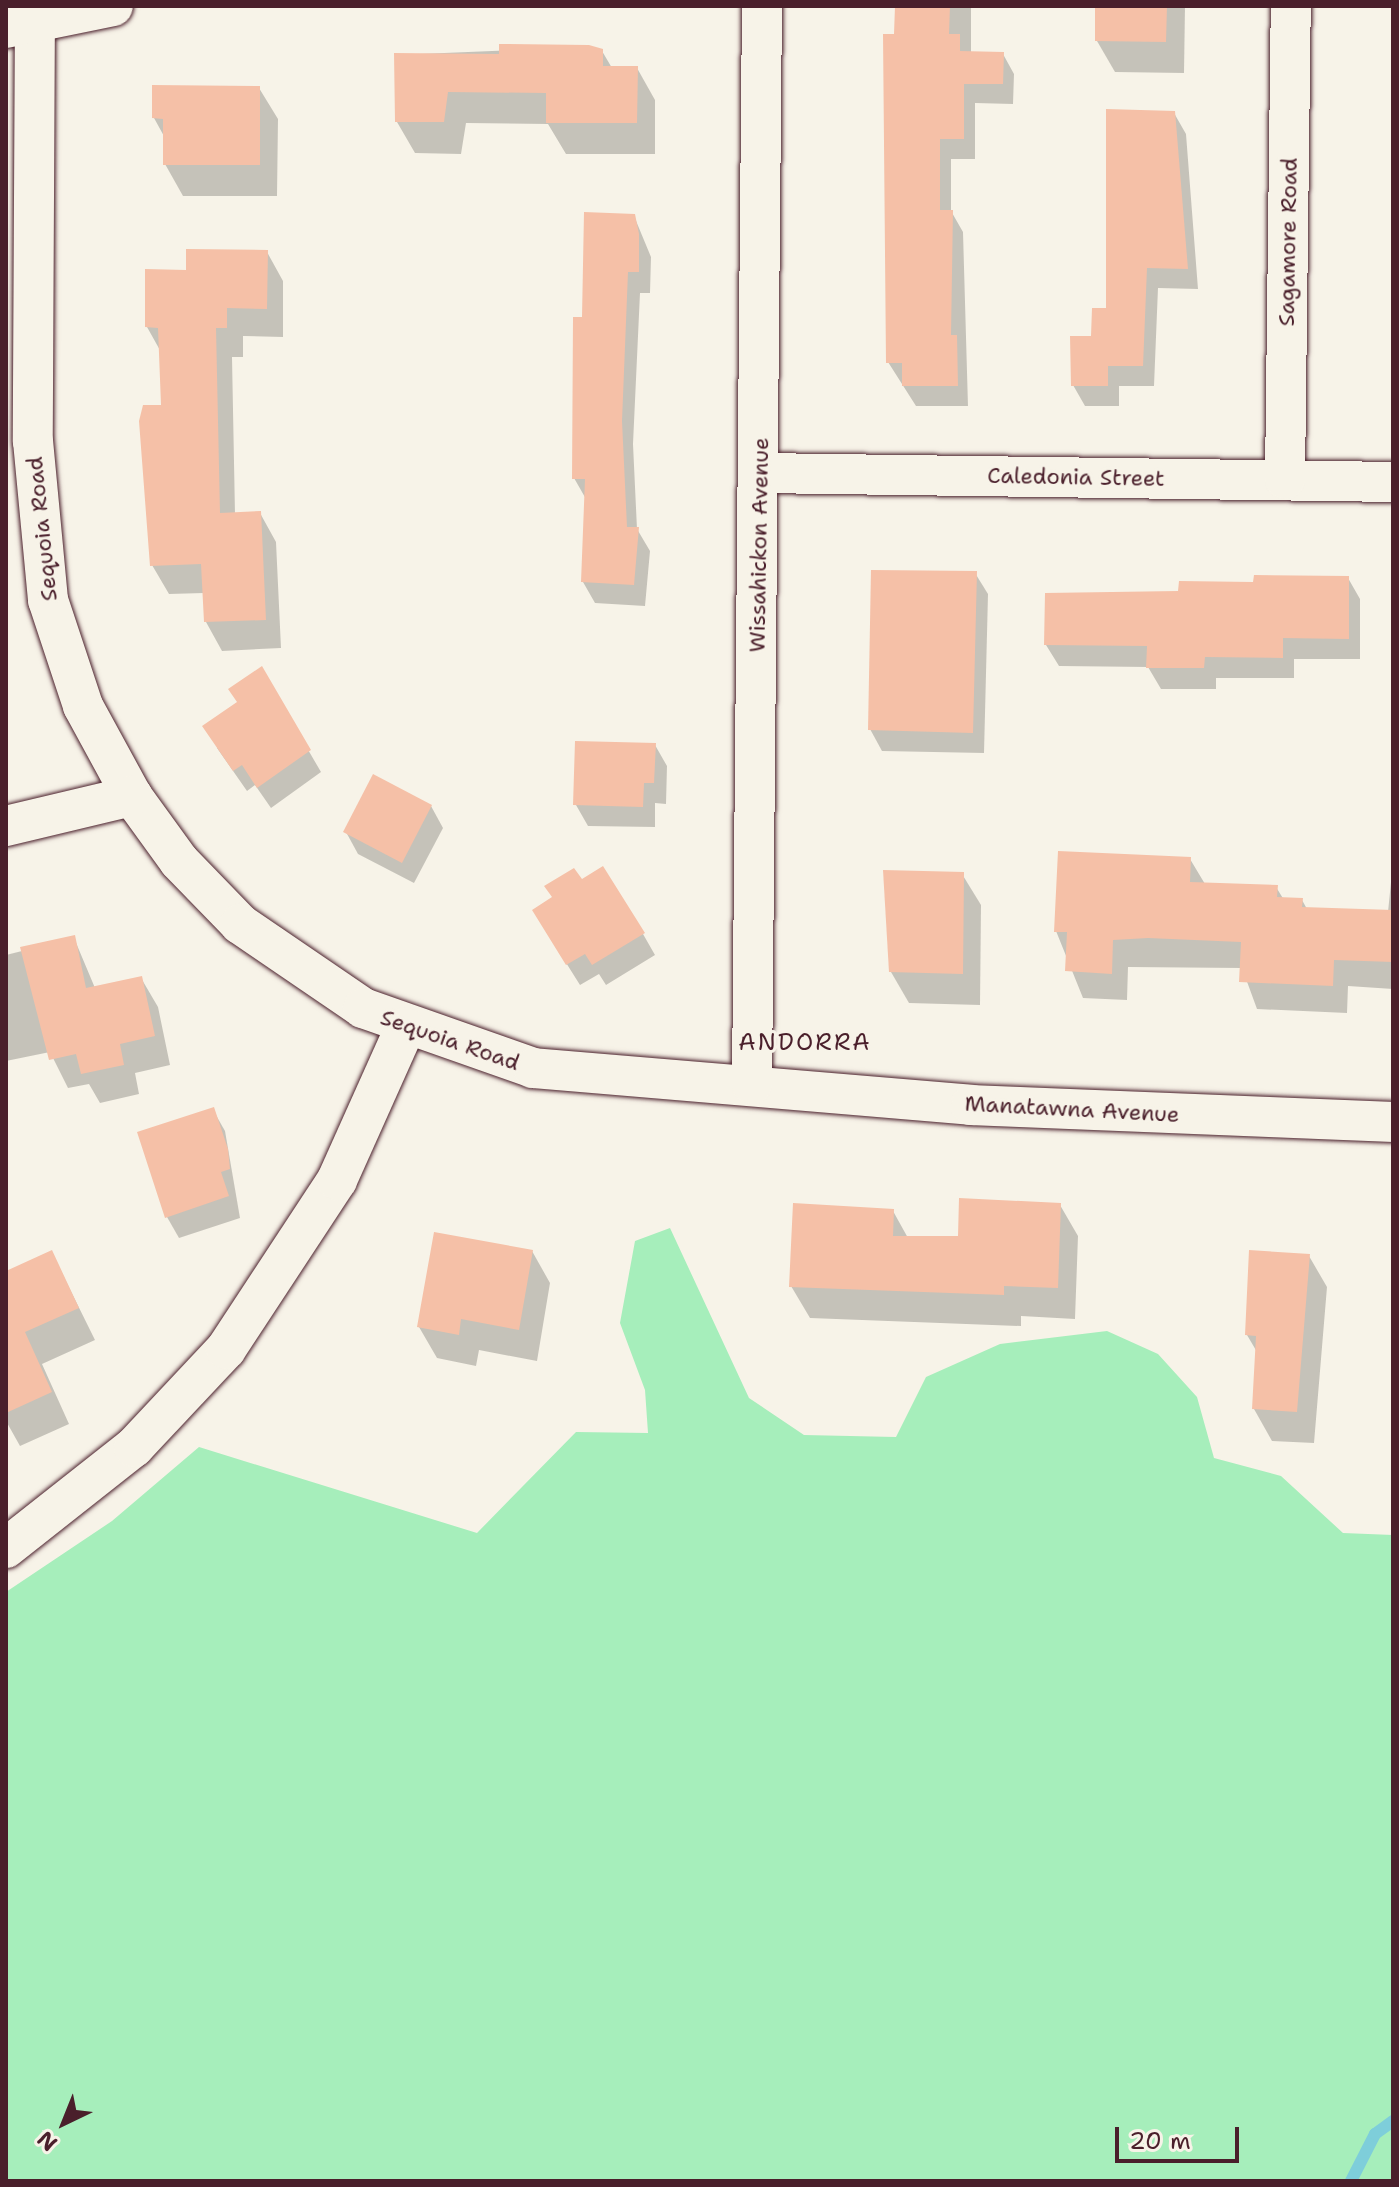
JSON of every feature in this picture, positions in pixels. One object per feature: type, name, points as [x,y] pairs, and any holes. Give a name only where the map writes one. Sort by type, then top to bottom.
[{"type":"street","points":[[25,18],[113,6]]},
{"type":"street","name":"Wissahickon Avenue","points":[[752,1084],[762,6]]},
{"type":"street","name":"Sagamore Road","points":[[1285,479],[1291,6]]},
{"type":"street","name":"Sequoia Road","points":[[25,18],[39,546],[62,651],[132,796],[179,861],[240,924],[319,983],[405,1028],[533,1068],[752,1084]]},
{"type":"street","name":"Caledonia Street","points":[[760,473],[1393,482]]},
{"type":"street","points":[[6,826],[132,796]]},
{"type":"street","points":[[6,1548],[134,1447],[226,1349],[337,1180],[405,1028]]},
{"type":"street","name":"Manatawna Avenue","points":[[752,1084],[971,1105],[1393,1122]]},
{"type":"green space","points":[[670,1228],[749,1398],[804,1435],[896,1437],[926,1377],[1000,1344],[1107,1331],[1158,1354],[1197,1397],[1214,1458],[1281,1476],[1343,1533],[1393,1535],[1393,2181],[6,2181],[6,1592],[112,1521],[199,1447],[477,1533],[576,1432],[648,1433],[645,1390],[620,1323],[635,1241]]},
{"type":"building","points":[[895,6],[950,6],[949,34],[960,34],[960,51],[1004,52],[1003,84],[964,84],[964,139],[940,139],[940,210],[953,210],[951,335],[957,335],[958,386],[902,386],[902,363],[886,363],[883,34],[894,34]]},
{"type":"building","points":[[1095,6],[1167,6],[1166,42],[1095,41]]},
{"type":"building","points":[[499,44],[589,45],[603,49],[603,66],[638,66],[637,123],[546,123],[546,93],[448,92],[444,122],[395,122],[394,53],[499,54]]},
{"type":"building","points":[[152,85],[260,86],[260,165],[163,165],[163,119],[152,118]]},
{"type":"building","points":[[1106,109],[1175,111],[1188,269],[1147,268],[1143,366],[1108,366],[1108,386],[1071,386],[1070,336],[1091,336],[1092,308],[1106,308]]},
{"type":"building","points":[[584,212],[635,214],[639,234],[639,272],[628,272],[622,421],[627,527],[639,527],[634,585],[581,582],[585,479],[572,479],[573,317],[582,317]]},
{"type":"building","points":[[186,249],[268,250],[267,309],[227,308],[227,328],[216,328],[220,513],[261,511],[266,620],[204,622],[201,564],[150,566],[139,421],[143,405],[161,405],[158,328],[145,327],[145,269],[186,270]]},
{"type":"building","points":[[871,570],[977,571],[973,733],[868,730]]},
{"type":"building","points":[[1254,575],[1349,576],[1349,639],[1283,638],[1283,658],[1205,657],[1204,668],[1146,668],[1147,646],[1044,645],[1045,593],[1178,591],[1179,581],[1253,582]]},
{"type":"building","points":[[262,666],[311,750],[257,788],[242,765],[233,771],[202,726],[237,702],[228,689]]},
{"type":"building","points":[[575,741],[656,743],[654,783],[644,783],[643,807],[573,805]]},
{"type":"building","points":[[373,774],[432,805],[402,863],[343,832]]},
{"type":"building","points":[[1058,851],[1191,857],[1190,882],[1278,885],[1277,897],[1303,898],[1302,907],[1393,910],[1393,962],[1334,960],[1333,986],[1239,982],[1241,942],[1148,938],[1113,940],[1112,974],[1065,971],[1067,932],[1054,932]]},
{"type":"building","points":[[603,866],[645,933],[592,965],[585,954],[566,965],[532,910],[552,897],[544,886],[574,868],[582,879]]},
{"type":"building","points":[[883,870],[964,872],[963,974],[889,972]]},
{"type":"building","points":[[75,935],[86,988],[142,976],[155,1036],[120,1044],[124,1065],[81,1074],[76,1054],[49,1060],[20,947]]},
{"type":"building","points":[[214,1107],[228,1149],[230,1169],[221,1172],[229,1196],[165,1218],[137,1132]]},
{"type":"building","points":[[959,1198],[1061,1203],[1058,1288],[1004,1286],[1004,1295],[789,1287],[793,1203],[894,1209],[893,1236],[958,1236]]},
{"type":"building","points":[[434,1232],[533,1250],[519,1330],[461,1319],[459,1335],[417,1327]]},
{"type":"building","points":[[52,1250],[79,1308],[25,1332],[52,1392],[6,1413],[6,1271]]},
{"type":"building","points":[[1249,1250],[1310,1254],[1297,1412],[1252,1409],[1256,1336],[1245,1335]]},
{"type":"waterway","points":[[1351,2181],[1375,2134],[1393,2121]]},
{"type":"district","name":"ANDORRA","points":[[805,1043]]}]
